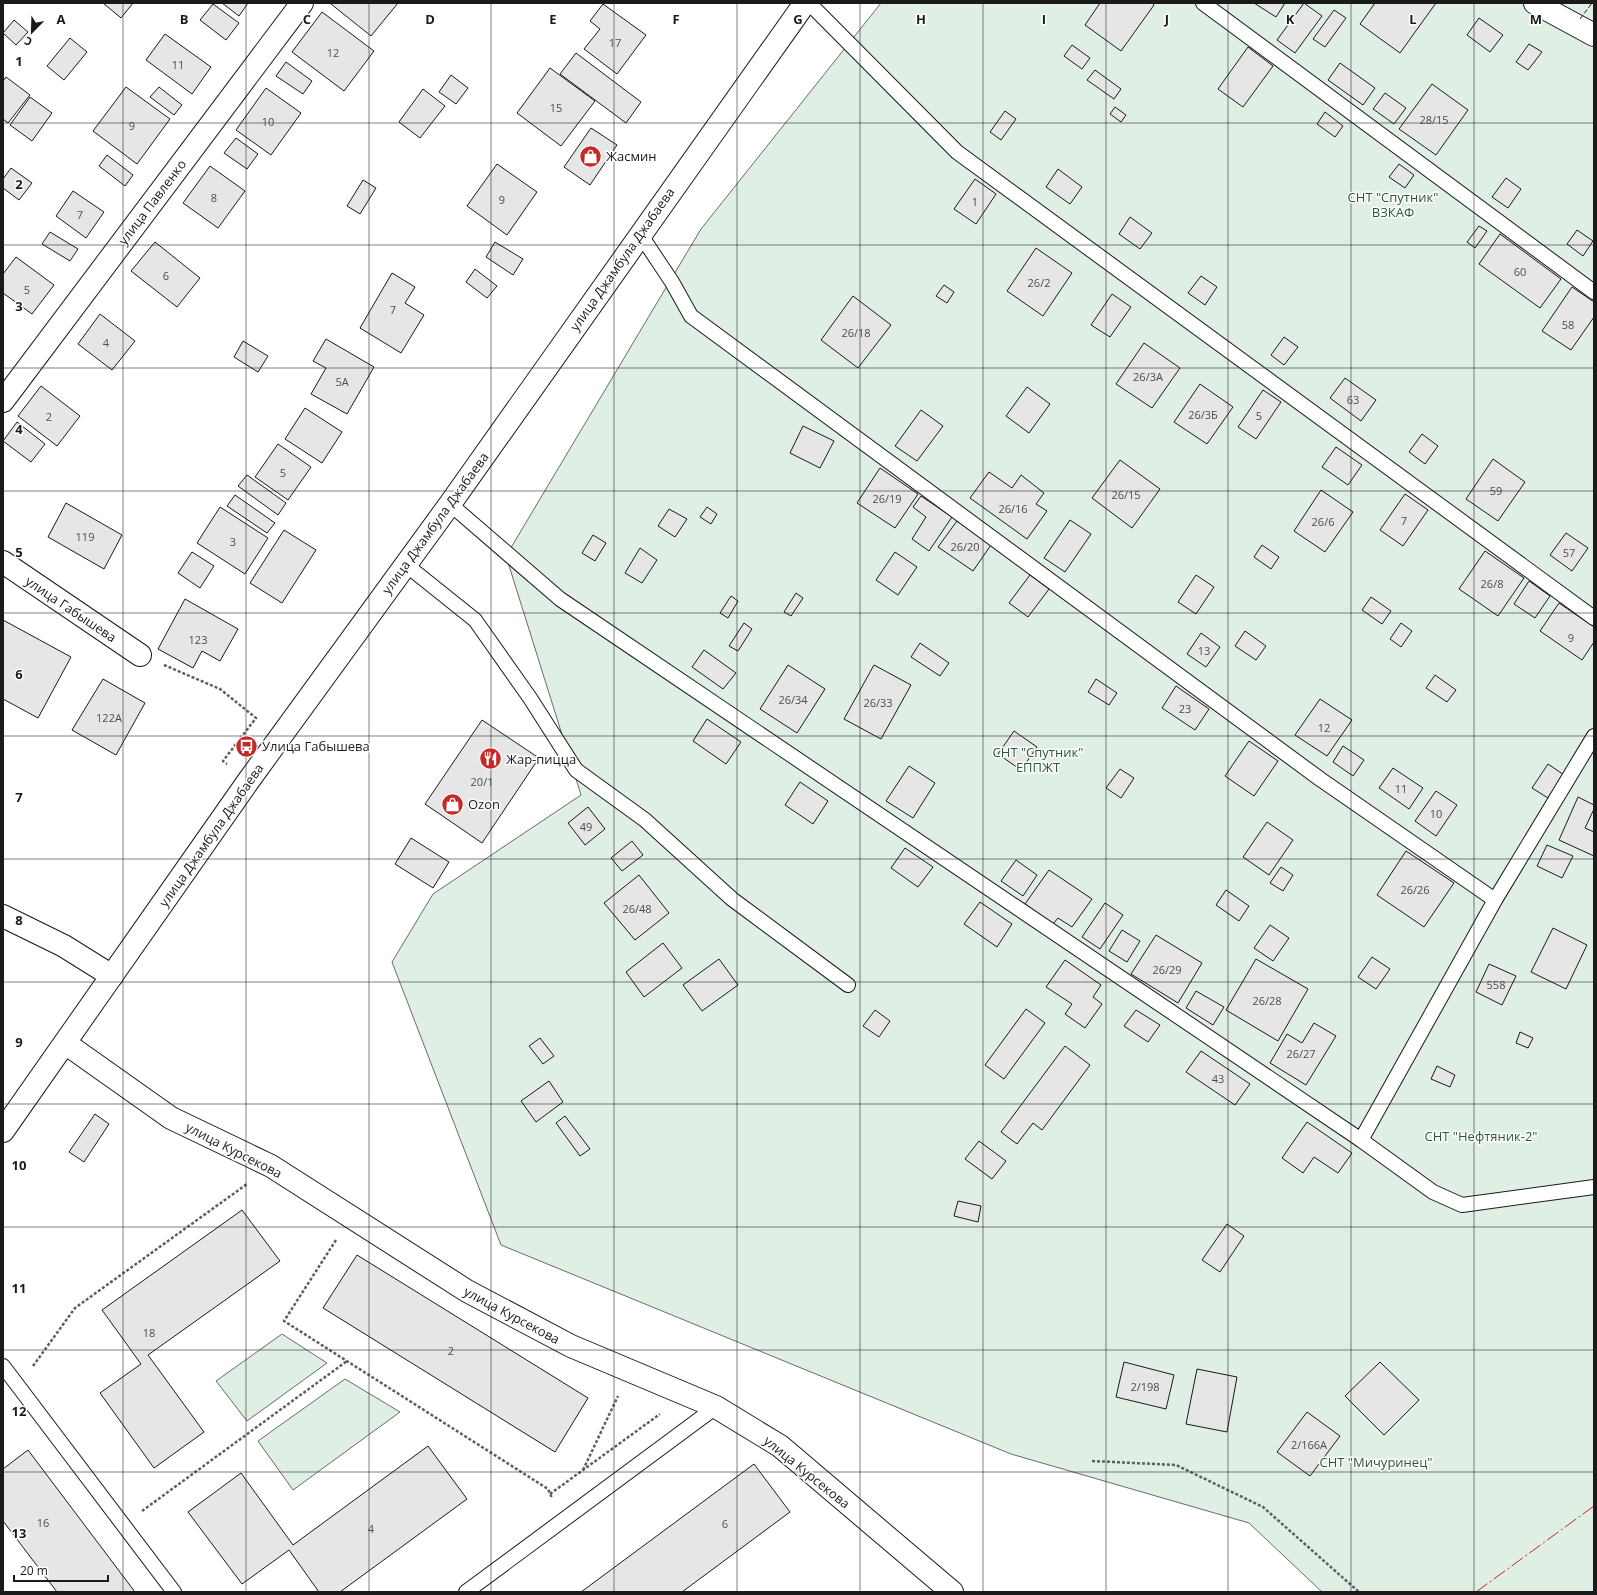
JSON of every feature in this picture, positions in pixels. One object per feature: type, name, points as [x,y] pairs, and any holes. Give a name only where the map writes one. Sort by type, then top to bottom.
[{"type":"street","name":"улица Павленко","points":[[3,401],[302,3]]},
{"type":"street","name":"улица Джамбула Джабаева","points":[[3,1132],[249,780],[404,564],[450,504],[805,3]]},
{"type":"street","points":[[1535,3],[1594,35]]},
{"type":"street","name":"улица Габышева","points":[[3,562],[140,655]]},
{"type":"street","points":[[3,916],[64,946],[112,976]]},
{"type":"street","name":"улица Курсекова","points":[[65,1043],[171,1118],[271,1166],[467,1291],[571,1346],[716,1407],[780,1446],[952,1592]]},
{"type":"lane","points":[[809,3],[957,152],[1594,618]]},
{"type":"lane","points":[[1203,3],[1594,292]]},
{"type":"lane","points":[[640,234],[672,282],[691,316],[1320,779],[1495,900]]},
{"type":"lane","points":[[450,504],[560,599],[1361,1140],[1433,1192],[1462,1205],[1594,1187]]},
{"type":"lane","points":[[404,564],[475,620],[530,698],[576,770],[645,820],[732,899],[848,985]]},
{"type":"lane","points":[[1361,1140],[1495,900],[1594,736]]},
{"type":"lane","points":[[3,1366],[174,1592]]},
{"type":"lane","points":[[466,1592],[716,1407]]},
{"type":"path","points":[[140,655],[220,689],[256,718]]},
{"type":"path","points":[[18,1386],[75,1308],[271,1166]]},
{"type":"path","points":[[351,1217],[284,1320],[548,1489],[564,1520]]},
{"type":"path","points":[[123,1525],[346,1361]]},
{"type":"path","points":[[583,1470],[630,1371]]},
{"type":"path","points":[[550,1494],[686,1395]]},
{"type":"path","points":[[1092,1461],[1176,1465],[1263,1506],[1359,1592]]},
{"type":"green space","name":"СНТ \"Спутник\" ЕППЖТ","points":[[881,3],[1594,3],[1594,1592],[1322,1592],[1249,1523],[1011,1454],[501,1245],[392,962],[433,894],[581,795],[506,556],[701,229]]},
{"type":"green space","points":[[282,1334],[327,1363],[247,1421],[216,1381]]},
{"type":"green space","points":[[345,1379],[400,1412],[293,1490],[258,1441]]},
{"type":"building","points":[[103,3],[133,3],[121,18]]},
{"type":"building","points":[[222,3],[248,3],[239,16]]},
{"type":"building","points":[[398,3],[371,36],[331,4]]},
{"type":"building","points":[[1100,3],[1152,3],[1154,5],[1121,51],[1085,25]]},
{"type":"building","points":[[1254,3],[1285,3],[1276,17]]},
{"type":"building","points":[[1304,3],[1322,16],[1295,53],[1277,40]]},
{"type":"building","points":[[1375,3],[1436,3],[1400,53],[1360,24]]},
{"type":"building","points":[[213,4],[239,23],[226,40],[200,20]]},
{"type":"building","points":[[603,4],[646,35],[617,74],[584,49],[600,29],[590,21]]},
{"type":"building","points":[[1334,10],[1346,18],[1325,47],[1313,39]]},
{"type":"building","points":[[322,12],[374,51],[344,91],[292,52]]},
{"type":"building","points":[[1479,18],[1503,35],[1490,52],[1467,35]]},
{"type":"building","points":[[14,20],[28,32],[16,45],[3,33]]},
{"type":"building","points":[[165,34],[211,67],[192,94],[146,60]]},
{"type":"building","points":[[70,38],[87,52],[64,80],[47,66]]},
{"type":"building","points":[[1529,44],[1542,52],[1528,70],[1516,62]]},
{"type":"building","points":[[1072,45],[1090,58],[1082,69],[1064,56]]},
{"type":"building","points":[[1248,47],[1273,66],[1243,107],[1218,89]]},
{"type":"building","points":[[576,53],[641,102],[626,123],[560,74]]},
{"type":"building","points":[[286,62],[312,81],[303,94],[276,76]]},
{"type":"building","points":[[1340,63],[1375,88],[1363,105],[1328,80]]},
{"type":"building","points":[[550,68],[595,101],[561,146],[517,113]]},
{"type":"building","points":[[1095,70],[1121,89],[1114,99],[1087,80]]},
{"type":"building","points":[[451,75],[468,88],[456,104],[439,92]]},
{"type":"building","points":[[6,77],[30,95],[8,123],[3,119],[3,81]]},
{"type":"building","points":[[1432,84],[1468,110],[1436,155],[1399,129]]},
{"type":"building","points":[[126,87],[170,119],[137,164],[93,131]]},
{"type":"building","points":[[159,87],[182,105],[174,115],[150,97]]},
{"type":"building","points":[[266,88],[301,113],[271,155],[236,130]]},
{"type":"building","points":[[423,89],[445,106],[420,138],[399,122]]},
{"type":"building","points":[[1385,93],[1406,108],[1394,124],[1373,109]]},
{"type":"building","points":[[30,97],[52,113],[32,141],[10,125]]},
{"type":"building","points":[[1115,107],[1126,115],[1121,122],[1110,114]]},
{"type":"building","points":[[1005,111],[1016,119],[1001,140],[990,132]]},
{"type":"building","points":[[1325,112],[1343,126],[1335,137],[1317,124]]},
{"type":"building","name":"Жасмин","points":[[591,128],[617,145],[590,185],[564,167]]},
{"type":"building","points":[[236,138],[258,154],[247,169],[224,153]]},
{"type":"building","points":[[107,155],[133,175],[125,186],[99,166]]},
{"type":"building","points":[[497,164],[537,192],[507,235],[467,206]]},
{"type":"building","points":[[1399,164],[1414,175],[1405,188],[1389,177]]},
{"type":"building","points":[[210,166],[245,191],[218,228],[183,203]]},
{"type":"building","points":[[11,168],[32,183],[19,200],[3,188],[3,179]]},
{"type":"building","points":[[1058,169],[1082,187],[1070,204],[1046,187]]},
{"type":"building","points":[[1506,178],[1521,189],[1508,208],[1492,197]]},
{"type":"building","points":[[975,179],[996,194],[976,224],[954,209]]},
{"type":"building","points":[[363,180],[376,188],[360,214],[347,206]]},
{"type":"building","points":[[73,191],[104,212],[86,238],[56,216]]},
{"type":"building","points":[[1130,217],[1152,233],[1140,249],[1119,234]]},
{"type":"building","points":[[1479,226],[1487,231],[1475,248],[1467,242]]},
{"type":"building","points":[[1577,230],[1593,241],[1583,256],[1567,244]]},
{"type":"building","points":[[50,232],[78,249],[70,261],[42,244]]},
{"type":"building","points":[[1500,234],[1561,279],[1540,308],[1479,264]]},
{"type":"building","points":[[155,242],[200,278],[177,307],[131,271]]},
{"type":"building","points":[[495,242],[523,259],[513,275],[486,257]]},
{"type":"building","points":[[1036,248],[1072,273],[1043,316],[1007,291]]},
{"type":"building","points":[[16,257],[54,285],[32,314],[3,293],[3,274]]},
{"type":"building","points":[[475,269],[497,286],[487,298],[466,282]]},
{"type":"building","points":[[392,273],[415,287],[405,303],[424,315],[401,353],[360,328]]},
{"type":"building","points":[[1201,276],[1217,287],[1205,305],[1188,293]]},
{"type":"building","points":[[944,285],[954,292],[947,303],[936,296]]},
{"type":"building","points":[[1572,287],[1594,302],[1594,317],[1571,350],[1542,331]]},
{"type":"building","points":[[1112,294],[1131,307],[1110,337],[1091,325]]},
{"type":"building","points":[[853,296],[891,325],[858,368],[821,340]]},
{"type":"building","points":[[100,314],[135,341],[112,370],[78,344]]},
{"type":"building","points":[[1284,337],[1298,347],[1284,365],[1271,355]]},
{"type":"building","points":[[326,339],[374,367],[347,414],[311,394],[326,368],[313,361]]},
{"type":"building","points":[[243,341],[268,356],[258,372],[234,357]]},
{"type":"building","points":[[1144,343],[1180,368],[1152,408],[1116,384]]},
{"type":"building","points":[[1345,378],[1376,400],[1361,421],[1330,398]]},
{"type":"building","points":[[1200,384],[1233,407],[1207,444],[1174,422]]},
{"type":"building","points":[[41,386],[80,416],[57,446],[18,416]]},
{"type":"building","points":[[1027,387],[1050,404],[1029,433],[1006,416]]},
{"type":"building","points":[[1263,390],[1281,402],[1256,439],[1238,427]]},
{"type":"building","points":[[305,408],[342,432],[322,463],[285,439]]},
{"type":"building","points":[[921,410],[943,426],[917,461],[895,446]]},
{"type":"building","points":[[17,422],[45,444],[31,462],[3,441]]},
{"type":"building","points":[[803,426],[834,441],[820,468],[790,453]]},
{"type":"building","points":[[1422,434],[1438,446],[1425,464],[1409,452]]},
{"type":"building","points":[[278,444],[311,467],[288,500],[255,477]]},
{"type":"building","points":[[1336,447],[1362,465],[1348,485],[1322,467]]},
{"type":"building","points":[[1493,459],[1525,482],[1498,521],[1466,499]]},
{"type":"building","points":[[1120,460],[1160,489],[1132,528],[1092,498]]},
{"type":"building","points":[[880,468],[918,494],[895,528],[857,503]]},
{"type":"building","points":[[989,472],[1012,488],[1021,475],[1044,493],[1036,504],[1047,511],[1027,539],[970,498]]},
{"type":"building","points":[[247,475],[286,503],[278,515],[238,486]]},
{"type":"building","points":[[1321,490],[1353,512],[1325,552],[1294,531]]},
{"type":"building","points":[[1405,494],[1428,510],[1403,546],[1380,530]]},
{"type":"building","points":[[235,495],[275,523],[267,533],[227,506]]},
{"type":"building","points":[[921,496],[952,517],[929,551],[912,539],[926,517],[913,507]]},
{"type":"building","points":[[66,503],[122,535],[104,569],[48,537]]},
{"type":"building","points":[[220,507],[268,538],[245,574],[197,543]]},
{"type":"building","points":[[707,507],[717,514],[711,524],[700,517]]},
{"type":"building","points":[[669,509],[687,519],[675,537],[658,526]]},
{"type":"building","points":[[1070,520],[1091,534],[1065,572],[1044,558]]},
{"type":"building","points":[[957,521],[991,545],[973,571],[938,547]]},
{"type":"building","points":[[284,530],[316,550],[282,603],[250,583]]},
{"type":"building","points":[[1566,533],[1588,548],[1572,571],[1550,555]]},
{"type":"building","points":[[593,535],[606,543],[595,561],[582,553]]},
{"type":"building","points":[[1262,545],[1279,557],[1271,569],[1254,557]]},
{"type":"building","points":[[640,548],[657,560],[642,583],[625,573]]},
{"type":"building","points":[[1485,551],[1524,578],[1498,616],[1459,589]]},
{"type":"building","points":[[192,552],[214,566],[200,588],[178,573]]},
{"type":"building","points":[[895,552],[917,567],[898,595],[876,580]]},
{"type":"building","points":[[1030,575],[1049,589],[1028,617],[1009,603]]},
{"type":"building","points":[[1196,575],[1214,587],[1196,614],[1178,602]]},
{"type":"building","points":[[1529,581],[1550,596],[1535,618],[1514,604]]},
{"type":"building","points":[[796,593],[803,598],[791,616],[784,612]]},
{"type":"building","points":[[731,596],[738,601],[728,618],[720,613]]},
{"type":"building","points":[[1371,597],[1391,611],[1382,624],[1362,610]]},
{"type":"building","points":[[185,599],[238,629],[220,661],[202,651],[193,668],[158,649]]},
{"type":"building","points":[[1559,603],[1594,627],[1594,642],[1582,660],[1540,631]]},
{"type":"building","points":[[3,620],[71,657],[38,718],[3,699]]},
{"type":"building","points":[[744,623],[752,629],[738,651],[729,646]]},
{"type":"building","points":[[1401,623],[1412,631],[1401,647],[1390,639]]},
{"type":"building","points":[[1245,631],[1266,646],[1256,660],[1235,646]]},
{"type":"building","points":[[1201,633],[1220,647],[1206,667],[1187,654]]},
{"type":"building","points":[[920,643],[949,663],[940,676],[911,657]]},
{"type":"building","points":[[704,650],[736,673],[723,689],[692,667]]},
{"type":"building","points":[[788,665],[825,689],[797,733],[760,709]]},
{"type":"building","points":[[874,665],[911,685],[881,739],[844,719]]},
{"type":"building","points":[[1435,675],[1456,690],[1447,702],[1426,688]]},
{"type":"building","points":[[103,679],[145,703],[116,755],[72,730]]},
{"type":"building","points":[[1096,679],[1117,693],[1109,705],[1088,692]]},
{"type":"building","points":[[1176,686],[1209,709],[1195,730],[1162,708]]},
{"type":"building","points":[[1320,699],[1352,720],[1327,756],[1295,735]]},
{"type":"building","points":[[707,719],[741,742],[726,764],[693,741]]},
{"type":"building","points":[[482,720],[539,758],[482,843],[425,804]]},
{"type":"building","points":[[1014,731],[1037,747],[1021,770],[998,754]]},
{"type":"building","points":[[1249,741],[1278,761],[1254,796],[1225,776]]},
{"type":"building","points":[[1343,746],[1364,760],[1353,776],[1333,762]]},
{"type":"building","points":[[1548,764],[1564,775],[1548,798],[1532,788]]},
{"type":"building","points":[[909,766],[935,783],[913,818],[886,801]]},
{"type":"building","points":[[1393,768],[1423,788],[1409,809],[1379,788]]},
{"type":"building","points":[[1120,769],[1134,778],[1121,798],[1106,788]]},
{"type":"building","points":[[800,782],[828,801],[813,824],[785,805]]},
{"type":"building","points":[[1436,791],[1457,805],[1436,836],[1415,821]]},
{"type":"building","points":[[1578,797],[1594,805],[1594,809],[1585,828],[1594,832],[1594,856],[1559,840]]},
{"type":"building","points":[[588,807],[605,829],[585,845],[568,823]]},
{"type":"building","points":[[1267,822],[1293,840],[1269,875],[1243,857]]},
{"type":"building","points":[[411,838],[449,862],[433,888],[395,864]]},
{"type":"building","points":[[632,841],[643,855],[622,871],[611,858]]},
{"type":"building","points":[[1547,845],[1573,856],[1562,878],[1537,866]]},
{"type":"building","points":[[905,848],[933,867],[918,887],[891,868]]},
{"type":"building","points":[[1406,851],[1454,883],[1424,927],[1377,895]]},
{"type":"building","points":[[1016,860],[1037,875],[1023,896],[1001,881]]},
{"type":"building","points":[[1281,867],[1293,875],[1283,891],[1270,883]]},
{"type":"building","points":[[1049,870],[1092,899],[1072,927],[1058,918],[1053,924],[1025,904]]},
{"type":"building","points":[[639,875],[669,913],[635,940],[604,903]]},
{"type":"building","points":[[1226,890],[1249,906],[1239,921],[1216,905]]},
{"type":"building","points":[[980,902],[1012,924],[997,947],[964,924]]},
{"type":"building","points":[[1105,903],[1123,915],[1100,949],[1082,937]]},
{"type":"building","points":[[1270,925],[1289,938],[1273,961],[1254,948]]},
{"type":"building","points":[[1553,928],[1587,945],[1566,989],[1531,972]]},
{"type":"building","points":[[1122,930],[1140,941],[1127,962],[1109,951]]},
{"type":"building","points":[[1156,935],[1202,963],[1178,1003],[1131,974]]},
{"type":"building","points":[[663,943],[682,968],[644,997],[626,972]]},
{"type":"building","points":[[1372,957],[1390,969],[1376,989],[1358,977]]},
{"type":"building","points":[[719,959],[738,985],[702,1011],[683,985]]},
{"type":"building","points":[[1256,959],[1308,989],[1278,1041],[1226,1010]]},
{"type":"building","points":[[1065,960],[1101,985],[1093,997],[1102,1004],[1085,1028],[1065,1014],[1072,1004],[1046,987]]},
{"type":"building","points":[[1489,964],[1516,976],[1502,1005],[1476,992]]},
{"type":"building","points":[[1196,991],[1224,1007],[1213,1025],[1186,1008]]},
{"type":"building","points":[[1026,1009],[1045,1023],[1004,1079],[985,1065]]},
{"type":"building","points":[[875,1010],[890,1021],[879,1037],[863,1026]]},
{"type":"building","points":[[1136,1010],[1160,1025],[1148,1042],[1124,1026]]},
{"type":"building","points":[[1314,1023],[1336,1036],[1306,1085],[1270,1063],[1287,1034],[1302,1043]]},
{"type":"building","points":[[1520,1032],[1533,1038],[1528,1048],[1516,1043]]},
{"type":"building","points":[[540,1038],[554,1056],[543,1064],[529,1046]]},
{"type":"building","points":[[1065,1046],[1090,1065],[1042,1130],[1033,1123],[1017,1144],[1001,1132]]},
{"type":"building","points":[[1201,1051],[1250,1084],[1235,1105],[1186,1072]]},
{"type":"building","points":[[1437,1066],[1455,1075],[1450,1087],[1431,1079]]},
{"type":"building","points":[[549,1081],[563,1102],[536,1122],[521,1101]]},
{"type":"building","points":[[95,1114],[109,1124],[84,1162],[69,1152]]},
{"type":"building","points":[[565,1116],[590,1149],[580,1156],[556,1123]]},
{"type":"building","points":[[1307,1122],[1352,1153],[1338,1173],[1314,1157],[1303,1173],[1282,1158]]},
{"type":"building","points":[[979,1141],[1006,1161],[992,1179],[965,1159]]},
{"type":"building","points":[[958,1201],[981,1206],[978,1222],[954,1216]]},
{"type":"building","points":[[242,1210],[280,1261],[148,1355],[204,1432],[154,1468],[100,1393],[141,1364],[102,1310]]},
{"type":"building","points":[[1227,1224],[1244,1236],[1220,1272],[1202,1260]]},
{"type":"building","points":[[357,1255],[588,1398],[555,1452],[323,1308]]},
{"type":"building","points":[[1124,1362],[1174,1375],[1166,1409],[1116,1397]]},
{"type":"building","points":[[1380,1362],[1419,1400],[1384,1435],[1345,1396]]},
{"type":"building","points":[[1197,1369],[1237,1377],[1227,1432],[1186,1424]]},
{"type":"building","points":[[1307,1412],[1340,1436],[1310,1476],[1277,1452]]},
{"type":"building","points":[[428,1446],[467,1499],[340,1592],[319,1592],[289,1550],[242,1584],[188,1512],[241,1473],[293,1545]]},
{"type":"building","points":[[28,1450],[135,1592],[57,1592],[3,1521],[3,1469]]},
{"type":"building","points":[[754,1464],[790,1512],[682,1592],[581,1592]]},
{"type":"fence","points":[[1580,19],[1592,3]]},
{"type":"power","points":[[1476,1592],[1594,1506]]},
{"type":"place","name":"Жасмин","points":[[591,156]]},
{"type":"place","name":"Улица Габышева","points":[[246,746]]},
{"type":"place","name":"Жар-пицца","points":[[491,759]]},
{"type":"place","name":"Ozon","points":[[452,804]]},
{"type":"park label","name":"СНТ \"Спутник\" ВЗКАФ","points":[[1393,204]]},
{"type":"park label","name":"СНТ \"Нефтяник-2\"","points":[[1481,1136]]},
{"type":"park label","name":"СНТ \"Мичуринец\"","points":[[1376,1462]]}]
